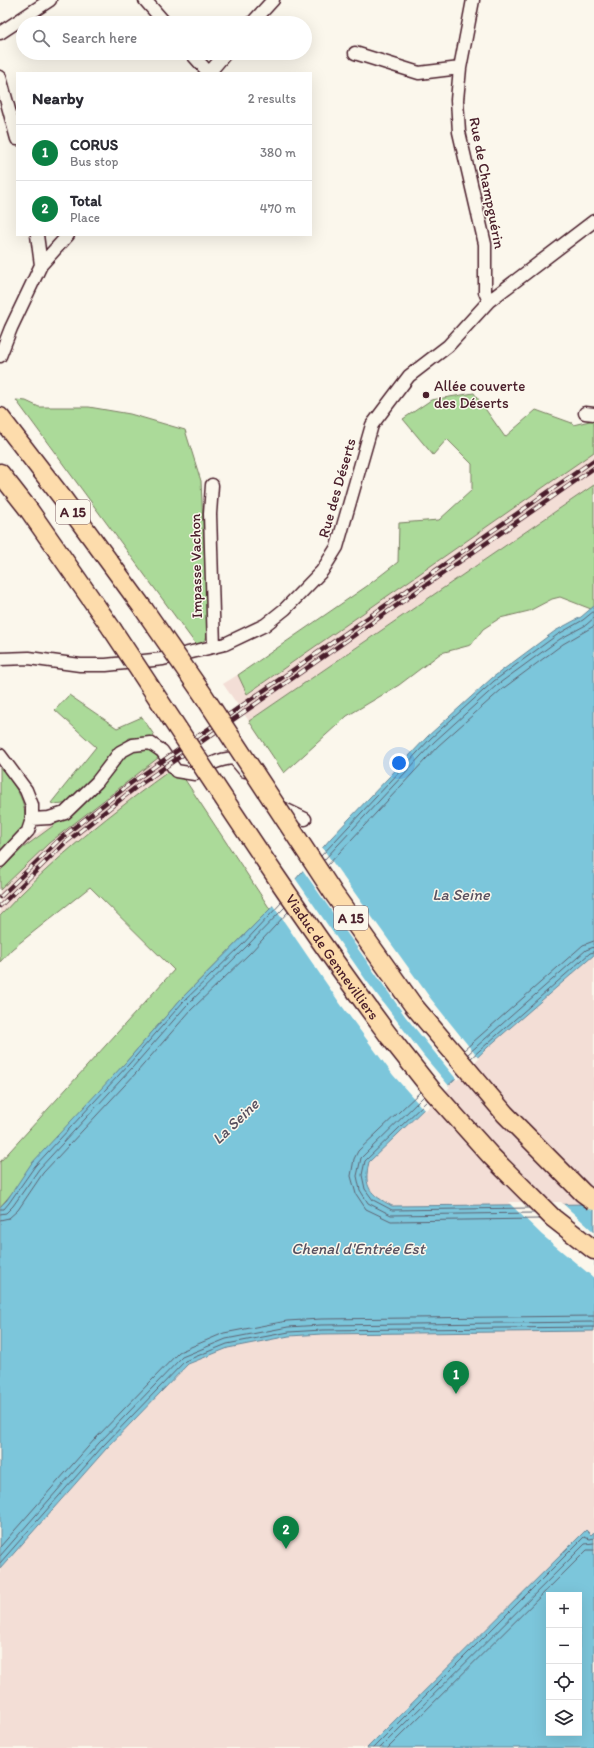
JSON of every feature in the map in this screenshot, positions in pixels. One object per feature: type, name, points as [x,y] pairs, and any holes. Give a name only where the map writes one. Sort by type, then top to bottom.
[{"type":"highway","name":"A 15","points":[[0,417],[64,500],[143,608],[202,693],[334,894],[413,1005],[505,1114],[583,1193],[594,1201]]},
{"type":"highway","name":"Viaduc de Gennevilliers","points":[[0,473],[29,510],[112,629],[335,965],[389,1036],[431,1089],[491,1156],[553,1218],[594,1250]]},
{"type":"street","points":[[25,16],[50,0]]},
{"type":"street","points":[[145,0],[159,16]]},
{"type":"street","points":[[258,16],[273,0]]},
{"type":"street","name":"Rue de Champguérin","points":[[473,0],[460,68],[456,100],[459,132],[484,238],[485,292],[489,301]]},
{"type":"street","points":[[0,32],[16,22]]},
{"type":"street","points":[[355,53],[419,73],[460,68]]},
{"type":"street","points":[[197,60],[208,72]]},
{"type":"street","points":[[210,72],[220,60]]},
{"type":"street","points":[[0,77],[16,135]]},
{"type":"street","name":"Rue des Déserts","points":[[0,658],[30,658],[80,665],[106,665],[163,659],[214,647],[243,636],[265,625],[285,609],[322,570],[337,547],[372,425],[409,376],[448,346],[489,301],[594,221]]},
{"type":"street","points":[[37,236],[41,265]]},
{"type":"street","points":[[0,356],[11,328],[41,265],[67,236]]},
{"type":"street","name":"Impasse Vachon","points":[[212,485],[210,514],[214,647]]},
{"type":"street","points":[[32,819],[49,818],[65,813],[97,782],[120,752],[132,745],[150,743],[162,751],[176,771],[195,774],[214,762],[234,758],[257,787],[279,808],[305,819]]},
{"type":"street","points":[[0,755],[26,790],[32,805],[32,819],[28,831],[0,861]]},
{"type":"shaded area","points":[[594,432],[594,485],[249,721],[223,684],[282,647]]},
{"type":"shaded area","points":[[154,735],[176,766],[0,947],[0,863],[6,856],[87,798]]},
{"type":"shaded area","points":[[594,955],[594,1204],[392,1206],[375,1197],[369,1187],[366,1175],[369,1162],[488,1047]]},
{"type":"shaded area","points":[[594,1331],[594,1532],[591,1535],[586,1531],[367,1748],[0,1748],[0,1569],[106,1449],[188,1364],[228,1348],[289,1336],[322,1334]]},
{"type":"green space","points":[[474,393],[505,437],[536,410],[572,423],[573,425],[594,420],[594,452],[247,694],[238,675],[367,586],[398,562],[399,523],[439,520],[472,490],[472,464],[447,439],[433,455],[403,419],[431,400]]},
{"type":"green space","points":[[16,400],[26,401],[39,407],[89,407],[130,414],[185,430],[201,481],[208,630],[206,639],[197,646]]},
{"type":"green space","points":[[594,485],[594,606],[591,609],[560,597],[552,599],[529,611],[500,618],[483,629],[471,645],[441,653],[399,685],[347,716],[284,773],[249,721]]},
{"type":"green space","points":[[69,695],[117,728],[142,717],[154,735],[149,739],[129,738],[98,774],[80,792],[66,803],[56,804],[51,803],[96,747],[55,710]]},
{"type":"green space","points":[[132,750],[151,750],[158,758],[49,843],[0,890],[0,871],[23,848],[84,803],[121,759]]},
{"type":"green space","points":[[176,766],[270,909],[180,1000],[0,1207],[0,1162],[174,970],[90,887],[12,949],[0,962],[0,916],[62,855],[84,836]]},
{"type":"green space","points":[[0,767],[18,792],[24,810],[24,819],[22,829],[16,839],[0,855]]},
{"type":"water","name":"La Seine","points":[[594,606],[594,955],[488,1047],[369,1162],[367,1178],[373,1194],[392,1206],[594,1204],[594,1331],[322,1334],[289,1336],[228,1348],[188,1364],[106,1449],[0,1569],[0,1207],[7,1200],[31,1164],[126,1062],[180,1000],[270,909],[331,838],[428,736],[492,678],[555,631],[581,617]]},
{"type":"water","points":[[586,1530],[591,1535],[594,1532],[594,1748],[367,1748]]},
{"type":"pier","points":[[321,846],[431,999],[479,1059],[457,1080],[405,1016],[302,869]]},
{"type":"pier","points":[[295,878],[366,980],[423,1055],[450,1087],[425,1111],[393,1075],[339,1002],[272,904]]},
{"type":"pier","points":[[508,1202],[561,1202],[594,1232],[594,1278],[542,1235]]},
{"type":"railway","points":[[0,897],[61,838],[131,783],[594,460]]},
{"type":"railway","points":[[0,906],[65,843],[135,788],[594,468]]},
{"type":"place","name":"Allée couverte des Déserts","points":[[426,395]]},
{"type":"place","name":"CORUS","points":[[456,1394]]},
{"type":"place","name":"Total","points":[[286,1549]]},
{"type":"water label","name":"Chenal d'Entrée Est","points":[[358,1248]]}]
